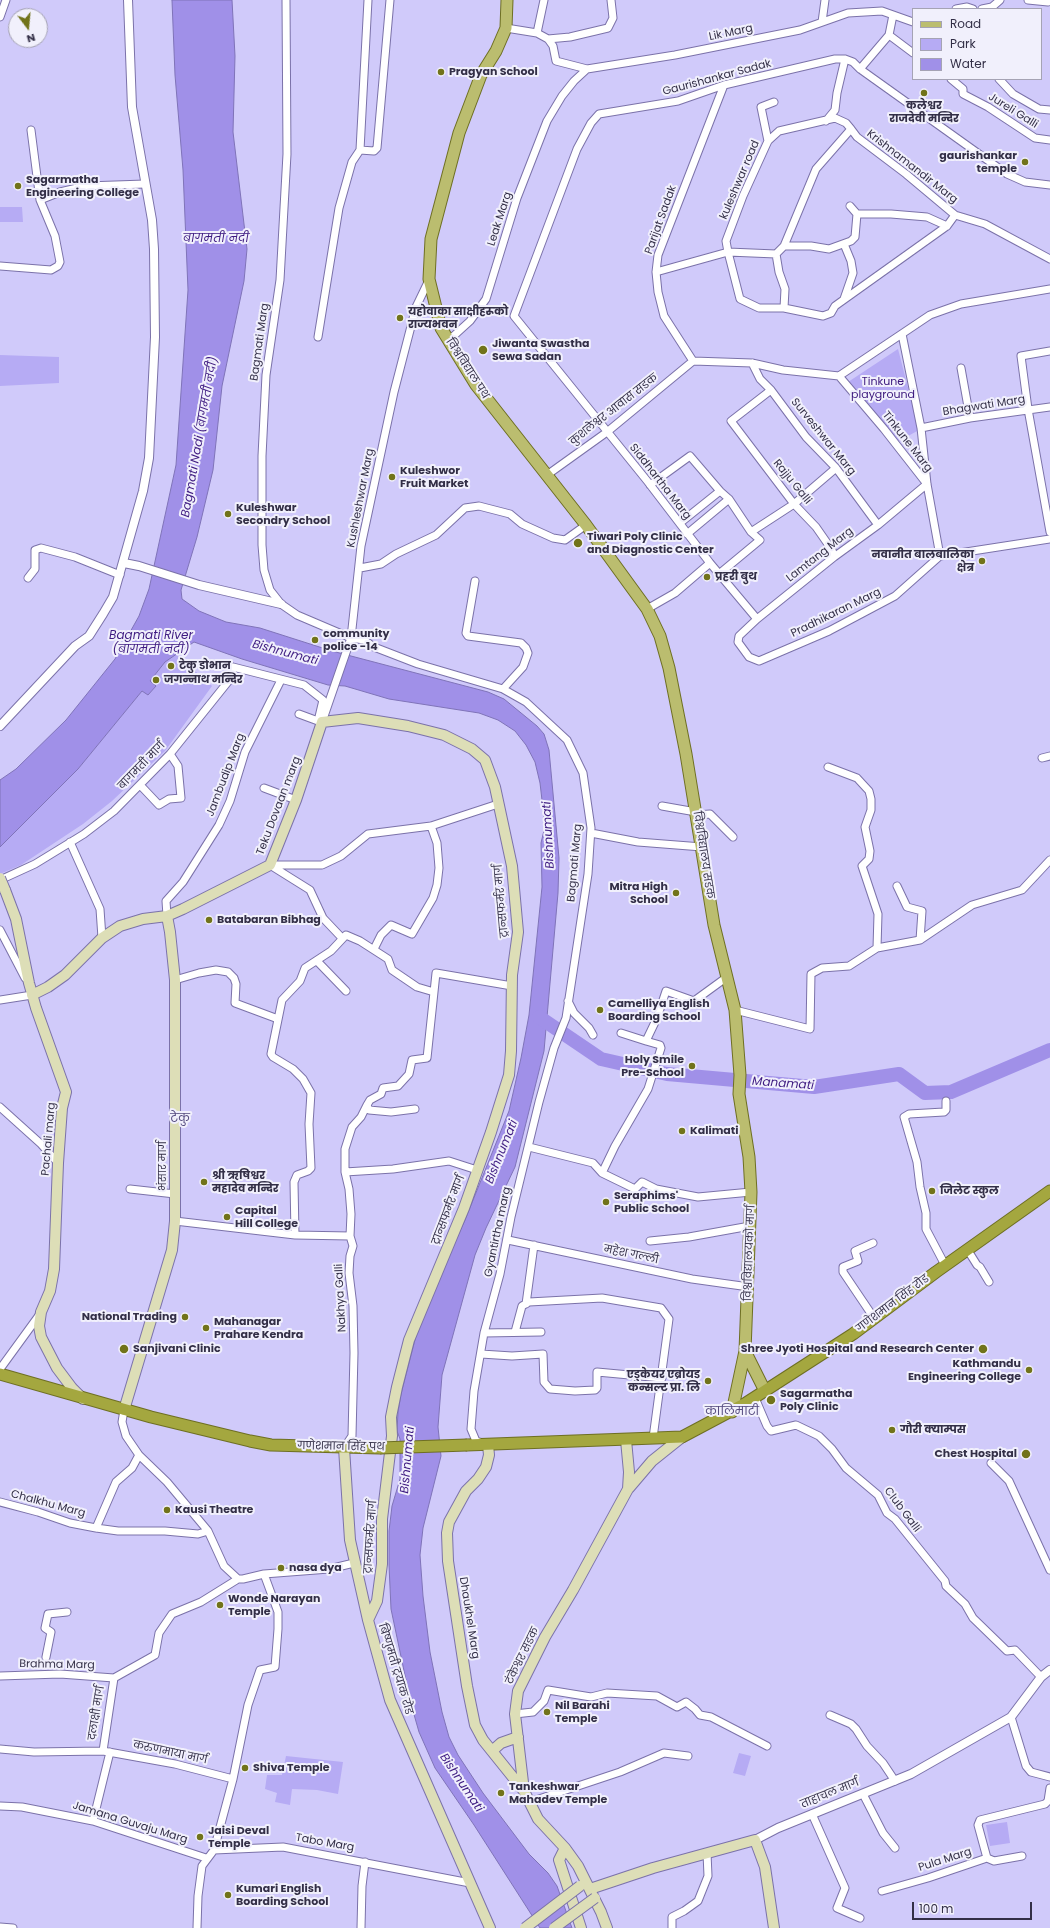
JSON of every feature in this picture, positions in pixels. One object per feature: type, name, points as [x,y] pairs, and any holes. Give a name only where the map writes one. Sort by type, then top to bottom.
[{"type":"highway","name":"गणेशमान सिंह रोड","points":[[732,1412],[853,1334],[967,1249],[1050,1191]]},
{"type":"highway","name":"गणेशमान सिंह पथ","points":[[0,1374],[124,1410],[221,1435],[272,1445],[380,1448],[682,1437],[732,1412]]},
{"type":"main road","name":"विश्वविद्याल पथ","points":[[507,0],[506,28],[496,51],[481,76],[459,133],[431,238],[429,279],[436,312],[448,341],[476,385],[586,525],[647,609]]},
{"type":"main road","name":"विश्वविद्यालय सडक","points":[[647,609],[660,636],[670,674],[702,847],[714,925],[735,1010],[740,1075]]},
{"type":"main road","name":"ट्रान्सफर्मर मार्ग","points":[[320,722],[358,718],[408,726],[444,735],[472,749],[485,760],[495,787],[512,866],[518,932],[512,986],[509,1075],[464,1208],[409,1340],[391,1417],[392,1436],[382,1519],[382,1564],[377,1601],[368,1620]]},
{"type":"main road","name":"Teku Dovaan marg","points":[[32,995],[48,987],[65,974],[102,938],[120,926],[143,919],[167,916],[183,910],[270,865],[296,800],[320,722]]},
{"type":"main road","name":"Pachali marg","points":[[0,879],[11,903],[16,919],[28,983],[66,1092],[62,1108],[58,1162],[54,1269],[50,1291],[41,1312]]},
{"type":"main road","name":"भंसार मार्ग","points":[[124,1410],[172,1250],[175,1221],[175,980],[167,916]]},
{"type":"main road","name":"विश्वविद्यालयको मार्ग","points":[[732,1412],[745,1352],[749,1287],[751,1192],[749,1157],[739,1094],[740,1075]]},
{"type":"main road","points":[[41,1312],[39,1326],[41,1337],[58,1368],[72,1388],[83,1399]]},
{"type":"main road","points":[[745,1352],[765,1391]]},
{"type":"main road","points":[[628,1489],[652,1460],[682,1437]]},
{"type":"main road","name":"टंकेश्वर सडक","points":[[606,1928],[578,1866],[538,1819],[524,1791],[515,1714],[518,1691],[542,1644],[628,1489],[629,1472],[626,1440]]},
{"type":"main road","name":"Dhaukhel Marg","points":[[488,1445],[489,1455],[486,1467],[478,1479],[466,1491],[449,1522],[446,1546],[472,1714],[478,1732],[524,1791]]},
{"type":"main road","name":"बिष्णुमती ट्रयाक रोड","points":[[344,1448],[350,1540],[354,1563],[390,1700],[488,1924]]},
{"type":"main road","points":[[492,1751],[501,1743],[518,1736]]},
{"type":"main road","points":[[755,1840],[765,1867],[774,1928]]},
{"type":"main road","name":"ताहाचल मार्ग","points":[[588,1889],[653,1868],[755,1840]]},
{"type":"main road","points":[[564,1848],[558,1860],[581,1928]]},
{"type":"main road","points":[[524,1928],[588,1889]]},
{"type":"main road","points":[[554,1928],[588,1889]]},
{"type":"main road","points":[[488,1924],[497,1928]]},
{"type":"street","points":[[0,17],[6,0]]},
{"type":"street","points":[[1,724],[75,646],[89,636],[113,597],[124,563],[143,491],[149,458],[155,337],[154,249],[152,220],[132,107],[128,0]]},
{"type":"street","name":"Bagmati Marg","points":[[286,0],[287,154],[280,280],[266,374],[262,456],[262,546],[264,570],[270,590],[281,604],[297,615],[351,638],[364,640],[374,647],[418,664],[503,689],[526,702],[567,740],[583,772],[591,833],[588,874],[566,1018]]},
{"type":"street","points":[[318,337],[339,208],[352,162],[360,150],[368,0]]},
{"type":"street","points":[[360,150],[374,151],[377,148],[390,0]]},
{"type":"street","points":[[537,33],[544,0]]},
{"type":"street","points":[[548,39],[608,28],[612,18],[611,0]]},
{"type":"street","points":[[822,22],[825,0]]},
{"type":"street","points":[[987,8],[992,7],[1000,0]]},
{"type":"street","points":[[1028,0],[1048,2],[1049,0]]},
{"type":"street","points":[[959,5],[970,8]]},
{"type":"street","name":"Lik Marg","points":[[587,69],[691,52],[800,30],[848,13],[868,10],[882,11],[912,22]]},
{"type":"street","points":[[860,69],[889,35],[893,15]]},
{"type":"street","points":[[506,28],[537,33],[548,39],[554,46],[556,61],[587,69]]},
{"type":"street","points":[[889,35],[912,52]]},
{"type":"street","name":"Gaurishankar Sadak","points":[[607,432],[514,316],[577,149],[591,123],[599,114],[678,101],[724,85],[835,59],[846,59]]},
{"type":"street","points":[[826,121],[835,110],[837,93],[846,59],[854,62],[860,69],[1007,174],[1025,182],[1050,184]]},
{"type":"street","name":"Leak Marg","points":[[448,341],[470,321],[486,299],[517,198],[547,121],[562,96],[574,81],[587,69]]},
{"type":"street","name":"Jureli Galli","points":[[952,80],[963,89],[963,94],[988,107],[1035,138],[1050,140]]},
{"type":"street","points":[[1001,80],[1013,94],[1039,109],[1050,110]]},
{"type":"street","name":"Parijat Sadak","points":[[693,361],[664,316],[658,292],[656,272],[658,255],[724,85]]},
{"type":"street","points":[[768,141],[761,107],[774,102]]},
{"type":"street","name":"kuleshwar road","points":[[784,308],[759,308],[740,299],[726,241],[743,196],[768,141],[779,131],[835,118],[846,122],[851,129]]},
{"type":"street","points":[[656,272],[728,252],[776,254],[784,246],[816,169],[851,129]]},
{"type":"street","name":"Krishnamandir Marg","points":[[851,129],[857,137],[906,174],[956,215],[985,224],[1050,259]]},
{"type":"street","points":[[0,266],[51,270],[58,266],[60,262],[55,236],[40,200],[31,130]]},
{"type":"street","points":[[40,200],[60,192],[86,186],[145,184]]},
{"type":"street","points":[[784,246],[811,246],[829,249],[844,244],[855,237],[857,214],[850,206]]},
{"type":"street","points":[[857,214],[891,214],[927,217],[947,226]]},
{"type":"street","points":[[776,254],[779,272],[785,289],[784,308],[823,316],[831,314],[835,306],[844,299],[947,226],[956,215]]},
{"type":"street","points":[[844,244],[851,261],[853,273],[844,299]]},
{"type":"street","name":"Kushleshwar Marg","points":[[360,568],[362,546],[394,392],[416,307],[429,279]]},
{"type":"street","points":[[693,361],[752,363],[784,370],[839,376],[930,315],[961,304],[1050,289]]},
{"type":"street","name":"Tinkune Marg","points":[[902,334],[921,428],[927,484],[940,556]]},
{"type":"street","points":[[1050,351],[1021,356],[1028,409],[1050,532]]},
{"type":"street","name":"कुशलेश्वर आवास सडक","points":[[547,475],[607,432],[693,361]]},
{"type":"street","name":"Surveshwar Marg","points":[[752,363],[760,380],[771,390],[806,437],[836,468],[878,525]]},
{"type":"street","points":[[961,368],[970,418]]},
{"type":"street","name":"Tinkune Marg","points":[[839,376],[884,429],[927,484]]},
{"type":"street","name":"Rajju Galli","points":[[771,390],[731,421],[794,504],[820,532],[832,550],[834,557]]},
{"type":"street","name":"Bhagwati Marg","points":[[921,428],[970,418],[1050,407]]},
{"type":"street","name":"Siddhartha Marg","points":[[607,432],[710,563],[757,619]]},
{"type":"street","points":[[650,485],[690,456],[729,500],[751,532],[760,540],[719,574]]},
{"type":"street","points":[[751,532],[794,504],[836,468]]},
{"type":"street","name":"Lamtang Marg","points":[[744,648],[738,642],[739,636],[757,619],[834,557],[878,525],[927,484]]},
{"type":"street","points":[[680,523],[720,491]]},
{"type":"street","points":[[687,534],[729,500]]},
{"type":"street","points":[[320,722],[329,707],[351,638],[357,577],[360,568],[381,564],[396,554],[436,535],[465,508],[479,506],[510,514],[522,524],[553,538],[565,540],[586,525]]},
{"type":"street","points":[[940,556],[1050,540]]},
{"type":"street","points":[[28,578],[35,569],[35,550],[41,548],[75,557],[120,575]]},
{"type":"street","name":"Pradhikaran Marg","points":[[744,648],[749,657],[759,660],[829,631],[895,596],[940,556]]},
{"type":"street","points":[[124,563],[139,566],[199,585],[281,604]]},
{"type":"street","points":[[647,609],[675,593],[710,563]]},
{"type":"street","points":[[475,581],[466,633],[468,636],[521,643],[526,648],[528,653],[523,667],[503,689]]},
{"type":"street","name":"बागमती मार्ग","points":[[0,879],[35,864],[70,842],[114,811],[141,786],[170,754],[231,678],[233,667],[281,680]]},
{"type":"street","points":[[281,680],[304,685],[322,698],[323,702],[320,722]]},
{"type":"street","name":"Jambudip Marg","points":[[167,916],[166,901],[187,876],[222,820],[230,801],[245,752],[281,680]]},
{"type":"street","points":[[299,714],[320,722]]},
{"type":"street","points":[[141,786],[159,805],[169,799],[181,798],[178,766],[170,754]]},
{"type":"street","points":[[1042,758],[1050,756]]},
{"type":"street","points":[[828,767],[857,778],[869,791],[871,810],[865,827],[870,851],[869,859],[862,866],[878,914],[877,948]]},
{"type":"street","points":[[264,788],[296,800]]},
{"type":"street","points":[[270,865],[322,865],[341,856],[368,834],[431,826],[498,804]]},
{"type":"street","points":[[662,806],[696,814],[710,814],[734,837]]},
{"type":"street","points":[[374,949],[381,935],[391,925],[412,934],[433,898],[437,885],[439,868],[437,843],[431,826]]},
{"type":"street","points":[[591,833],[638,842],[702,847]]},
{"type":"street","points":[[70,842],[100,909],[102,938]]},
{"type":"street","points":[[735,1010],[810,1029],[811,974],[822,968],[849,966],[877,948],[920,940],[972,905],[1022,890],[1050,860]]},
{"type":"street","points":[[270,865],[310,890],[323,918],[342,938]]},
{"type":"street","points":[[897,886],[907,907],[922,910],[920,940]]},
{"type":"street","points":[[0,930],[28,983]]},
{"type":"street","points":[[295,1235],[294,1182],[298,1175],[308,1171],[311,1168],[309,1124],[311,1093],[293,1068],[273,1057],[271,1054],[282,1000],[300,981],[305,968],[331,951],[346,935],[374,949],[388,959],[392,970],[417,987],[434,992]]},
{"type":"street","points":[[317,961],[346,991]]},
{"type":"street","points":[[175,980],[216,970],[228,972],[234,978],[236,984],[235,1003],[278,1019]]},
{"type":"street","points":[[415,1109],[391,1112],[369,1110],[366,1105],[370,1100],[380,1094],[383,1088],[398,1086],[409,1074],[412,1060],[427,1058],[434,992],[434,976],[436,973],[512,986]]},
{"type":"street","points":[[646,1041],[658,1018],[666,991],[694,1001],[727,977]]},
{"type":"street","points":[[0,1000],[32,995]]},
{"type":"street","points":[[568,1001],[574,1013],[589,1028],[593,1035]]},
{"type":"street","name":"Gyantirtha marg","points":[[488,1445],[476,1441],[471,1429],[474,1391],[484,1333],[508,1240],[511,1217],[539,1102],[554,1048],[566,1018]]},
{"type":"street","points":[[602,1173],[615,1146],[648,1089],[656,1067],[660,1046],[621,1033]]},
{"type":"street","points":[[945,1265],[926,1229],[926,1213],[920,1187],[917,1162],[904,1117],[909,1114],[941,1113],[946,1110],[946,1101]]},
{"type":"street","name":"Nakhya Galli","points":[[344,1448],[352,1436],[354,1330],[349,1273],[350,1256],[353,1246],[350,1236],[351,1214],[349,1189],[345,1172],[345,1149],[352,1127],[361,1117],[366,1105]]},
{"type":"street","points":[[0,1107],[41,1144],[58,1162]]},
{"type":"street","points":[[529,1147],[593,1163],[602,1173],[635,1189],[642,1182],[656,1189],[698,1197],[751,1192]]},
{"type":"street","points":[[345,1172],[393,1169],[449,1161],[477,1170]]},
{"type":"street","points":[[130,1189],[175,1194]]},
{"type":"street","points":[[175,1221],[295,1235],[350,1236]]},
{"type":"street","points":[[650,1241],[689,1237],[750,1226]]},
{"type":"street","name":"महेश गल्ली","points":[[508,1240],[692,1279],[749,1287]]},
{"type":"street","points":[[873,1243],[855,1251],[858,1261],[842,1266],[843,1272],[874,1318]]},
{"type":"street","points":[[526,1304],[534,1245]]},
{"type":"street","points":[[967,1249],[989,1282]]},
{"type":"street","points":[[515,1332],[522,1306],[529,1302],[602,1298],[661,1308],[669,1319],[653,1438]]},
{"type":"street","points":[[0,1369],[41,1312]]},
{"type":"street","points":[[484,1333],[541,1332]]},
{"type":"street","points":[[481,1354],[512,1356],[544,1354],[544,1382],[550,1389],[575,1391],[595,1390],[597,1388],[597,1372],[662,1378]]},
{"type":"street","name":"Club Galli","points":[[755,1398],[767,1426],[771,1431],[796,1425],[819,1436],[832,1449],[846,1468],[878,1495],[887,1513],[895,1519],[945,1581],[946,1586],[964,1604],[973,1618],[1007,1651],[1015,1650],[1041,1677]]},
{"type":"street","points":[[124,1410],[122,1422],[126,1436],[139,1455],[167,1482],[208,1531],[224,1566],[238,1579],[243,1580],[264,1574],[329,1569],[354,1563]]},
{"type":"street","points":[[96,1528],[116,1482],[132,1468],[139,1455]]},
{"type":"street","points":[[991,1463],[1009,1481],[1050,1570]]},
{"type":"street","name":"Chalkhu Marg","points":[[0,1502],[38,1512],[70,1523],[96,1528],[118,1531],[165,1531],[198,1534],[208,1531]]},
{"type":"street","points":[[197,1928],[202,1866],[206,1858],[214,1850],[233,1779],[248,1705],[260,1670],[275,1667],[278,1612],[264,1574]]},
{"type":"street","points":[[114,1678],[155,1655],[159,1633],[172,1614],[201,1602],[238,1579]]},
{"type":"street","points":[[46,1656],[51,1632],[45,1628],[48,1614],[67,1612]]},
{"type":"street","name":"ताहाचल मार्ग","points":[[755,1840],[812,1814],[911,1774],[1011,1716],[1041,1677],[1050,1670]]},
{"type":"street","name":"Brahma Marg","points":[[0,1676],[60,1674],[114,1678]]},
{"type":"street","name":"दलाक्षी मार्ग","points":[[93,1821],[106,1752],[114,1678]]},
{"type":"street","points":[[515,1714],[533,1712],[544,1701],[548,1690],[591,1697],[607,1693],[657,1696],[677,1707],[686,1702],[700,1715],[711,1717],[768,1746]]},
{"type":"street","points":[[830,1715],[851,1724],[856,1729],[867,1746],[895,1781]]},
{"type":"street","points":[[1011,1716],[1026,1766],[1031,1772],[1050,1777]]},
{"type":"street","name":"करुणमाया मार्ग","points":[[0,1750],[34,1752],[106,1752],[175,1764],[233,1779]]},
{"type":"street","points":[[530,1802],[620,1772],[664,1754],[688,1756]]},
{"type":"street","name":"Pula Marg","points":[[882,1891],[928,1878],[987,1858],[978,1825],[980,1820],[1045,1804],[1048,1801],[1050,1788]]},
{"type":"street","points":[[863,1794],[883,1833],[895,1848]]},
{"type":"street","name":"Jamana Guvaju Marg","points":[[0,1806],[22,1807],[93,1821],[206,1858]]},
{"type":"street","points":[[812,1814],[845,1888],[837,1908],[860,1918]]},
{"type":"street","name":"Tabo Marg","points":[[214,1850],[283,1847],[365,1862],[362,1886],[361,1928]]},
{"type":"street","points":[[672,1928],[672,1917],[698,1901],[708,1876],[706,1853]]},
{"type":"street","points":[[987,1858],[994,1861],[1022,1856]]},
{"type":"street","points":[[365,1862],[470,1883]]},
{"type":"street","points":[[0,1927],[13,1928]]},
{"type":"green space","points":[[0,207],[22,207],[23,222],[0,222]]},
{"type":"green space","name":"Tinkune playground","points":[[898,349],[919,430],[899,441],[845,384]]},
{"type":"green space","points":[[0,355],[59,357],[59,383],[0,386]]},
{"type":"green space","points":[[176,654],[212,686],[165,751],[112,801],[83,824],[21,865],[0,874],[0,847],[78,769],[142,691],[148,695],[156,686],[150,681],[165,662]]},
{"type":"green space","points":[[739,1753],[751,1756],[745,1776],[733,1773]]},
{"type":"green space","points":[[286,1756],[343,1762],[338,1794],[317,1790],[292,1789],[290,1805],[275,1802],[277,1793],[265,1789],[267,1775],[282,1775]]},
{"type":"green space","points":[[1007,1822],[1010,1843],[990,1846],[986,1825]]},
{"type":"water","points":[[172,0],[232,0],[235,56],[233,132],[247,249],[244,281],[222,386],[213,470],[197,537],[181,590],[182,599],[199,611],[226,622],[260,628],[332,651],[488,692],[504,699],[537,726],[544,734],[549,750],[559,858],[558,893],[544,1051],[515,1167],[475,1255],[442,1375],[438,1427],[441,1456],[423,1528],[420,1555],[423,1596],[430,1652],[442,1712],[449,1737],[458,1755],[483,1793],[529,1854],[548,1873],[557,1886],[572,1928],[540,1928],[474,1825],[435,1768],[419,1732],[411,1704],[391,1609],[389,1565],[389,1531],[392,1506],[400,1479],[400,1439],[397,1431],[401,1394],[417,1332],[440,1273],[465,1220],[509,1111],[529,1015],[542,887],[541,843],[545,826],[540,783],[535,762],[526,745],[515,731],[498,720],[479,713],[389,699],[345,686],[328,685],[242,659],[194,642],[165,662],[150,681],[156,686],[148,695],[142,691],[78,769],[0,847],[0,780],[16,769],[66,720],[115,659],[139,616],[149,589],[176,465],[188,290],[183,170],[175,75]]},
{"type":"waterway","name":"Manamati","points":[[539,1017],[601,1059],[667,1074],[814,1087],[899,1074],[925,1093],[951,1092],[1050,1050]]},
{"type":"place","name":"Pragyan School","points":[[441,72]]},
{"type":"place","name":"कुलेश्वर राजदेवी मन्दिर","points":[[924,93]]},
{"type":"place","name":"gaurishankar temple","points":[[1025,162]]},
{"type":"place","name":"Sagarmatha Engineering College","points":[[18,186]]},
{"type":"place","name":"यहोवाका साक्षीहरूको राज्यभवन","points":[[400,318]]},
{"type":"place","name":"Jiwanta Swastha Sewa Sadan","points":[[483,350]]},
{"type":"place","name":"Kuleshwor Fruit Market","points":[[392,477]]},
{"type":"place","name":"Kuleshwar Secondry School","points":[[228,514]]},
{"type":"place","name":"Tiwari Poly Clinic and Diagnostic Center","points":[[578,543]]},
{"type":"place","name":"नवानीत बालबालिका क्षेत्र","points":[[982,561]]},
{"type":"place","name":"प्रहरी बुथ","points":[[707,577]]},
{"type":"place","name":"community police -14","points":[[315,640]]},
{"type":"place","name":"टेकु डोभान","points":[[171,666]]},
{"type":"place","name":"जगन्नाथ मन्दिर","points":[[156,680]]},
{"type":"place","name":"Mitra High School","points":[[676,893]]},
{"type":"place","name":"Batabaran Bibhag","points":[[209,920]]},
{"type":"place","name":"Camelliya English Boarding School","points":[[600,1010]]},
{"type":"place","name":"Holy Smile Pre-School","points":[[692,1066]]},
{"type":"place","name":"Kalimati","points":[[682,1131]]},
{"type":"place","name":"श्री ऋषिश्वर महादेव मन्दिर","points":[[204,1182]]},
{"type":"place","name":"जिलेट स्कुल","points":[[932,1191]]},
{"type":"place","name":"Seraphims' Public School","points":[[606,1202]]},
{"type":"place","name":"Capital Hill College","points":[[227,1217]]},
{"type":"place","name":"National Trading","points":[[185,1317]]},
{"type":"place","name":"Mahanagar Prahare Kendra","points":[[206,1328]]},
{"type":"place","name":"Sanjivani Clinic","points":[[124,1349]]},
{"type":"place","name":"Shree Jyoti Hospital and Research Center","points":[[983,1349]]},
{"type":"place","name":"Kathmandu Engineering College","points":[[1029,1370]]},
{"type":"place","name":"एडुकेयर एब्रोयड कन्सल्ट प्रा. लि","points":[[708,1381]]},
{"type":"place","name":"Sagarmatha Poly Clinic","points":[[771,1400]]},
{"type":"place","name":"गौरी क्याम्पस","points":[[892,1430]]},
{"type":"place","name":"Chest Hospital","points":[[1026,1454]]},
{"type":"place","name":"Kausi Theatre","points":[[167,1510]]},
{"type":"place","name":"nasa dya","points":[[281,1568]]},
{"type":"place","name":"Wonde Narayan Temple","points":[[220,1605]]},
{"type":"place","name":"Nil Barahi Temple","points":[[547,1712]]},
{"type":"place","name":"Shiva Temple","points":[[245,1768]]},
{"type":"place","name":"Tankeshwar Mahadev Temple","points":[[501,1793]]},
{"type":"place","name":"Jaisi Deval Temple","points":[[200,1837]]},
{"type":"place","name":"Kumari English Boarding School","points":[[228,1895]]},
{"type":"district","name":"टेकु","points":[[180,1119]]},
{"type":"district","name":"कालिमाटी","points":[[732,1412]]},
{"type":"water label","name":"बागमती नदी","points":[[216,239]]},
{"type":"water label","name":"Bagmati Nadi (बागमती नदी)","points":[[200,437]]},
{"type":"water label","name":"Bagmati River (बागमती नदी)","points":[[151,643]]},
{"type":"water label","name":"Bishnumati","points":[[285,653]]},
{"type":"water label","name":"Bishnumati","points":[[549,835]]},
{"type":"water label","name":"Bishnumati","points":[[502,1152]]},
{"type":"water label","name":"Bishnumati","points":[[408,1460]]},
{"type":"water label","name":"Bishnumati","points":[[461,1783]]}]
